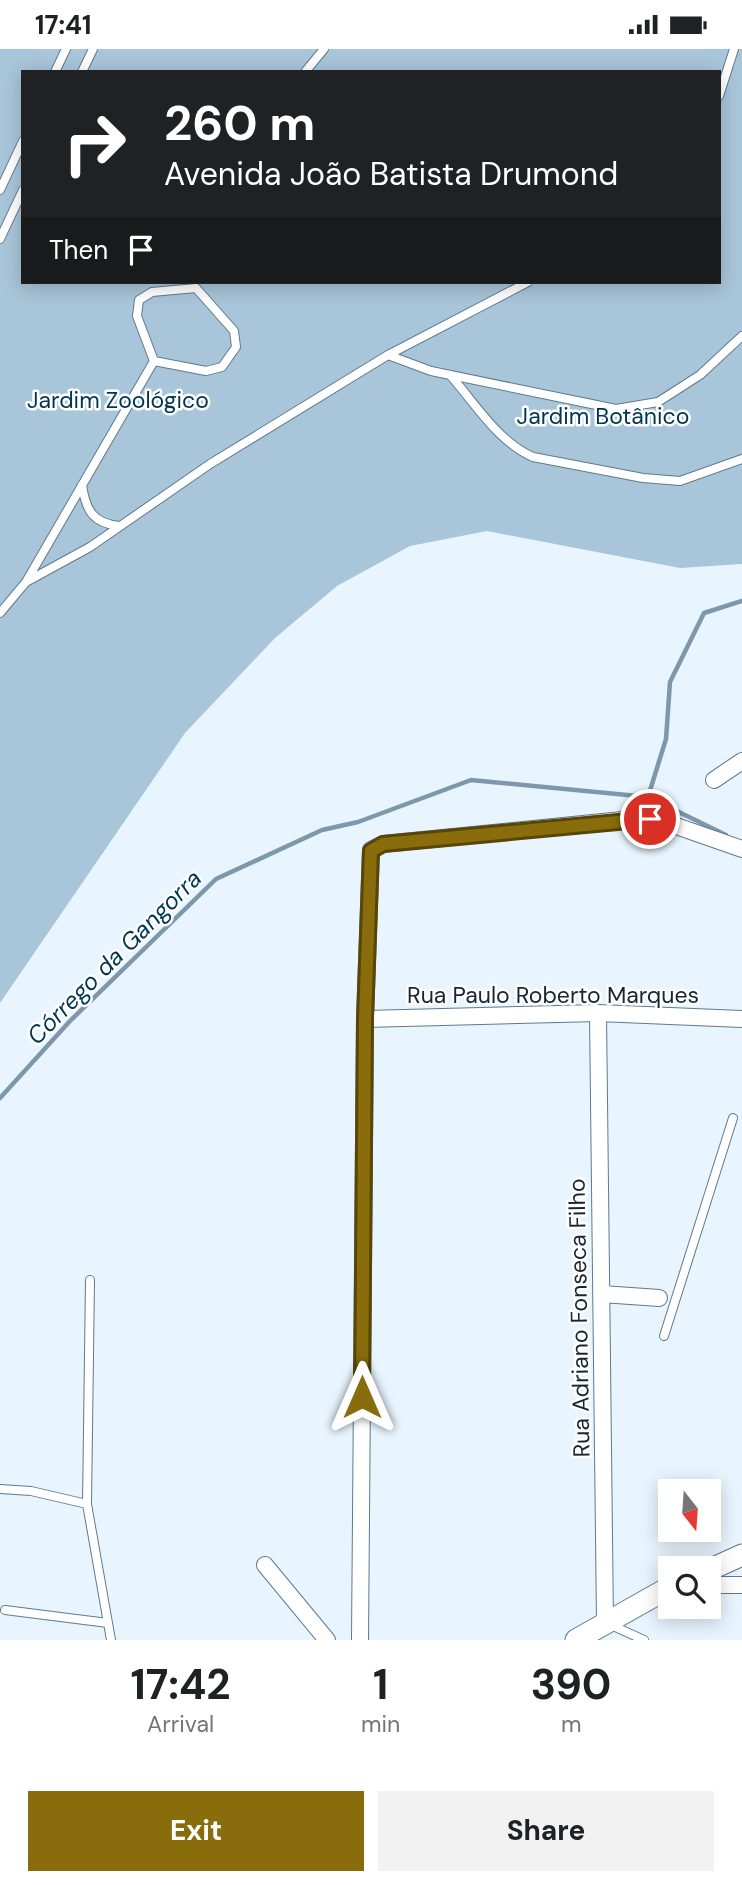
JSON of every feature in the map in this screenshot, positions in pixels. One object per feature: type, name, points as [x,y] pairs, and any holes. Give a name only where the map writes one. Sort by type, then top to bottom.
[{"type":"street","points":[[714,780],[742,761]]},
{"type":"street","points":[[360,1640],[365,1019],[371,851],[383,844],[642,818],[659,820],[742,849]]},
{"type":"street","name":"Rua Paulo Roberto Marques","points":[[365,1019],[598,1013],[742,1019]]},
{"type":"street","name":"Rua Adriano Fonseca Filho","points":[[598,1013],[605,1623]]},
{"type":"street","points":[[602,1294],[667,1299]]},
{"type":"street","points":[[721,1565],[742,1555]]},
{"type":"street","points":[[265,1565],[327,1640]]},
{"type":"street","points":[[721,1585],[742,1585]]},
{"type":"street","points":[[576,1640],[658,1594]]},
{"type":"lane","points":[[56,70],[66,49]]},
{"type":"lane","points":[[83,70],[93,49]]},
{"type":"lane","points":[[307,70],[324,49]]},
{"type":"lane","points":[[721,90],[734,49]]},
{"type":"lane","points":[[0,190],[21,145]]},
{"type":"lane","points":[[0,239],[21,194]]},
{"type":"lane","points":[[26,582],[90,547],[210,464],[388,355],[524,284]]},
{"type":"lane","points":[[198,285],[234,331],[236,348],[222,367],[206,371],[154,361],[137,316],[139,300],[152,292],[198,285]]},
{"type":"lane","points":[[388,355],[450,375],[616,409],[658,402],[700,375],[742,336]]},
{"type":"lane","points":[[0,613],[26,582],[154,361]]},
{"type":"lane","points":[[450,375],[505,438],[519,451],[533,457],[643,478],[680,481],[742,459]]},
{"type":"lane","points":[[82,485],[85,502],[94,516],[102,524],[119,526]]},
{"type":"lane","points":[[664,1336],[667,1299],[733,1118]]},
{"type":"lane","points":[[90,1280],[87,1504],[111,1640]]},
{"type":"lane","points":[[0,1489],[31,1491],[87,1504]]},
{"type":"lane","points":[[5,1610],[108,1623]]},
{"type":"lane","points":[[605,1623],[644,1640]]},
{"type":"green space","name":"Jardim Botânico","points":[[0,49],[742,49],[742,564],[680,568],[487,531],[410,546],[337,586],[275,638],[185,733],[0,1003]]},
{"type":"waterway","points":[[648,797],[666,739],[670,682],[704,613],[742,601]]},
{"type":"waterway","name":"Córrego da Gangorra","points":[[0,1098],[70,1021],[216,879],[322,830],[358,822],[471,780],[648,797],[726,835]]},
{"type":"route","points":[[362,1397],[365,1019],[371,851],[383,844],[650,819]]},
{"type":"park label","name":"Jardim Zoológico","points":[[118,400]]}]
